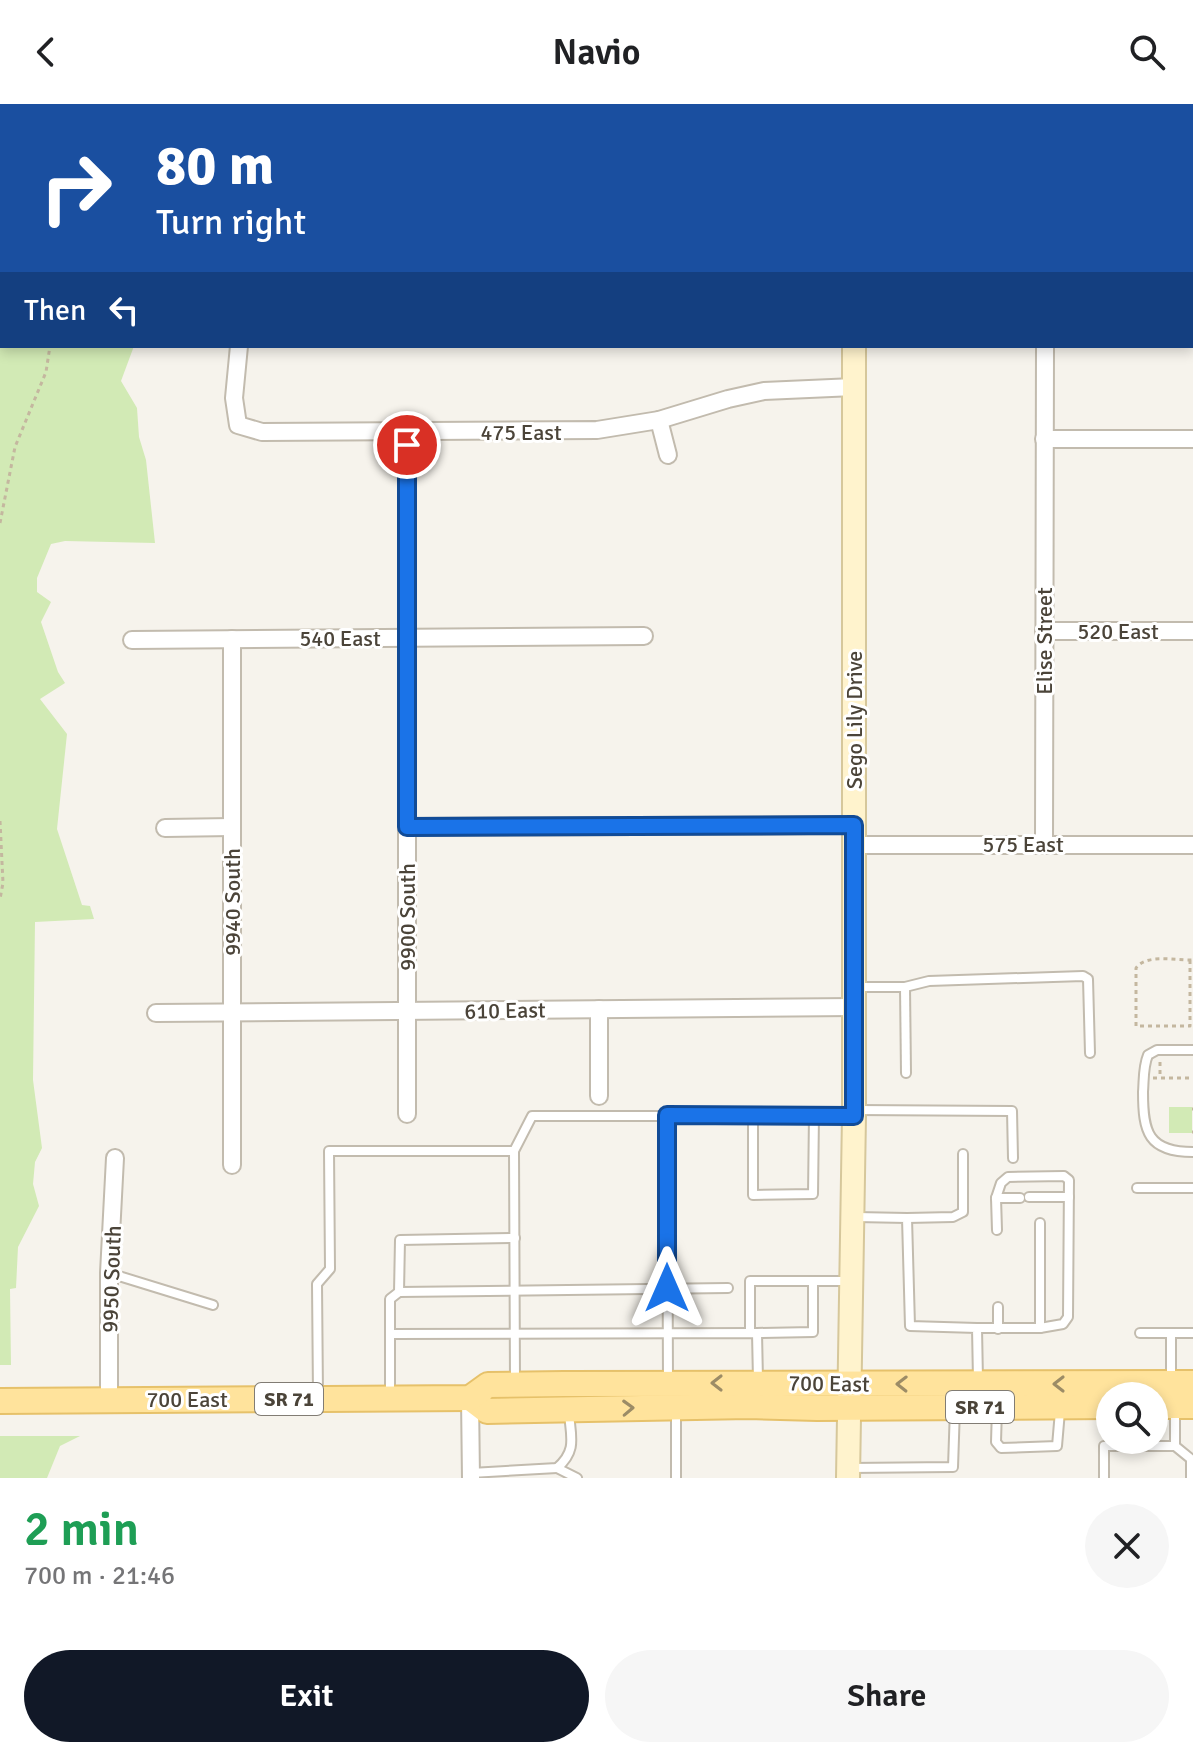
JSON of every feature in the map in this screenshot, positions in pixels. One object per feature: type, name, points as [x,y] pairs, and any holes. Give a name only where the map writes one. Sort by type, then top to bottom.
[{"type":"main road","name":"Sego Lily Drive","points":[[849,1473],[854,1217],[854,348]]},
{"type":"main road","name":"700 East","points":[[0,1401],[470,1398],[488,1385],[668,1383],[978,1385],[1177,1397]]},
{"type":"main road","name":"700 East","points":[[470,1398],[487,1411],[676,1407],[1096,1406]]},
{"type":"street","name":"475 East","points":[[239,348],[234,398],[238,425],[262,432],[565,432],[628,427],[764,391],[854,387]]},
{"type":"street","name":"Elise Street","points":[[1044,844],[1045,348]]},
{"type":"street","points":[[659,420],[668,455]]},
{"type":"street","name":"9900 South","points":[[407,432],[407,1114]]},
{"type":"street","points":[[1044,439],[1193,439]]},
{"type":"street","name":"520 East","points":[[1044,631],[1193,631]]},
{"type":"street","name":"540 East","points":[[132,640],[644,636]]},
{"type":"street","name":"9940 South","points":[[232,639],[232,1165]]},
{"type":"street","points":[[165,828],[232,827]]},
{"type":"street","name":"575 East","points":[[407,827],[854,835],[1044,844],[1193,845]]},
{"type":"street","name":"610 East","points":[[156,1013],[599,1009],[854,997]]},
{"type":"street","points":[[599,1009],[599,1096]]},
{"type":"street","name":"9950 South","points":[[109,1399],[109,1273],[115,1158]]},
{"type":"street","points":[[470,1398],[471,1475]]},
{"type":"lane","points":[[854,997],[929,981],[1083,976],[1088,979],[1090,1053]]},
{"type":"lane","points":[[905,987],[906,1073]]},
{"type":"lane","points":[[1193,1050],[1157,1050],[1148,1055],[1144,1067],[1143,1118],[1148,1133],[1160,1146],[1193,1152]]},
{"type":"lane","points":[[515,1385],[514,1151],[532,1116],[1012,1111],[1013,1158]]},
{"type":"lane","points":[[667,1115],[668,1383]]},
{"type":"lane","points":[[753,1115],[753,1195],[813,1194],[814,1115]]},
{"type":"lane","points":[[318,1399],[317,1284],[330,1269],[329,1151],[514,1151]]},
{"type":"lane","points":[[854,1217],[953,1217],[963,1212],[963,1154]]},
{"type":"lane","points":[[907,1218],[910,1326],[998,1329],[1063,1324],[1068,1317],[1069,1180],[1064,1176],[1008,1177],[1001,1183],[996,1198],[997,1230]]},
{"type":"lane","points":[[1137,1188],[1193,1188]]},
{"type":"lane","points":[[996,1198],[1069,1197]]},
{"type":"lane","points":[[1040,1223],[1040,1328]]},
{"type":"lane","points":[[399,1292],[400,1240],[515,1238]]},
{"type":"lane","points":[[109,1273],[213,1305]]},
{"type":"lane","points":[[758,1383],[750,1281],[853,1281]]},
{"type":"lane","points":[[390,1334],[813,1332],[813,1281]]},
{"type":"lane","points":[[390,1398],[390,1299],[399,1292],[728,1288]]},
{"type":"lane","points":[[998,1307],[998,1329]]},
{"type":"lane","points":[[977,1328],[978,1385]]},
{"type":"lane","points":[[1140,1333],[1193,1333]]},
{"type":"lane","points":[[1171,1333],[1177,1397],[1175,1446]]},
{"type":"lane","points":[[676,1407],[676,1478]]},
{"type":"lane","points":[[849,1473],[953,1467],[955,1407]]},
{"type":"lane","points":[[997,1407],[996,1442],[1001,1448],[1057,1446],[1060,1407]]},
{"type":"lane","points":[[557,1468],[572,1449],[569,1410]]},
{"type":"lane","points":[[1104,1478],[1104,1446],[1175,1446],[1191,1459],[1191,1477]]},
{"type":"lane","points":[[471,1475],[557,1468],[577,1478]]},
{"type":"path","points":[[0,523],[15,447],[46,372],[50,348]]},
{"type":"path","points":[[0,821],[3,883],[0,899]]},
{"type":"path","points":[[1192,960],[1190,1026],[1136,1026],[1136,968],[1140,962],[1192,960]]},
{"type":"path","points":[[1160,1059],[1160,1078]]},
{"type":"path","points":[[1153,1078],[1193,1078]]},
{"type":"green space","points":[[0,348],[133,348],[121,381],[137,408],[155,543],[65,541],[51,544],[37,578],[37,592],[51,602],[41,622],[58,672],[65,683],[40,699],[67,734],[57,829],[82,905],[90,906],[94,919],[35,922],[33,1080],[42,1148],[35,1162],[33,1184],[39,1206],[18,1247],[16,1288],[10,1289],[11,1365],[0,1365]]},
{"type":"green space","points":[[1169,1107],[1192,1107],[1192,1133],[1169,1133]]},
{"type":"green space","points":[[0,1436],[80,1436],[60,1446],[47,1478],[0,1478]]},
{"type":"route","points":[[407,445],[407,827],[854,825],[854,1116],[667,1115],[667,1288]]}]
